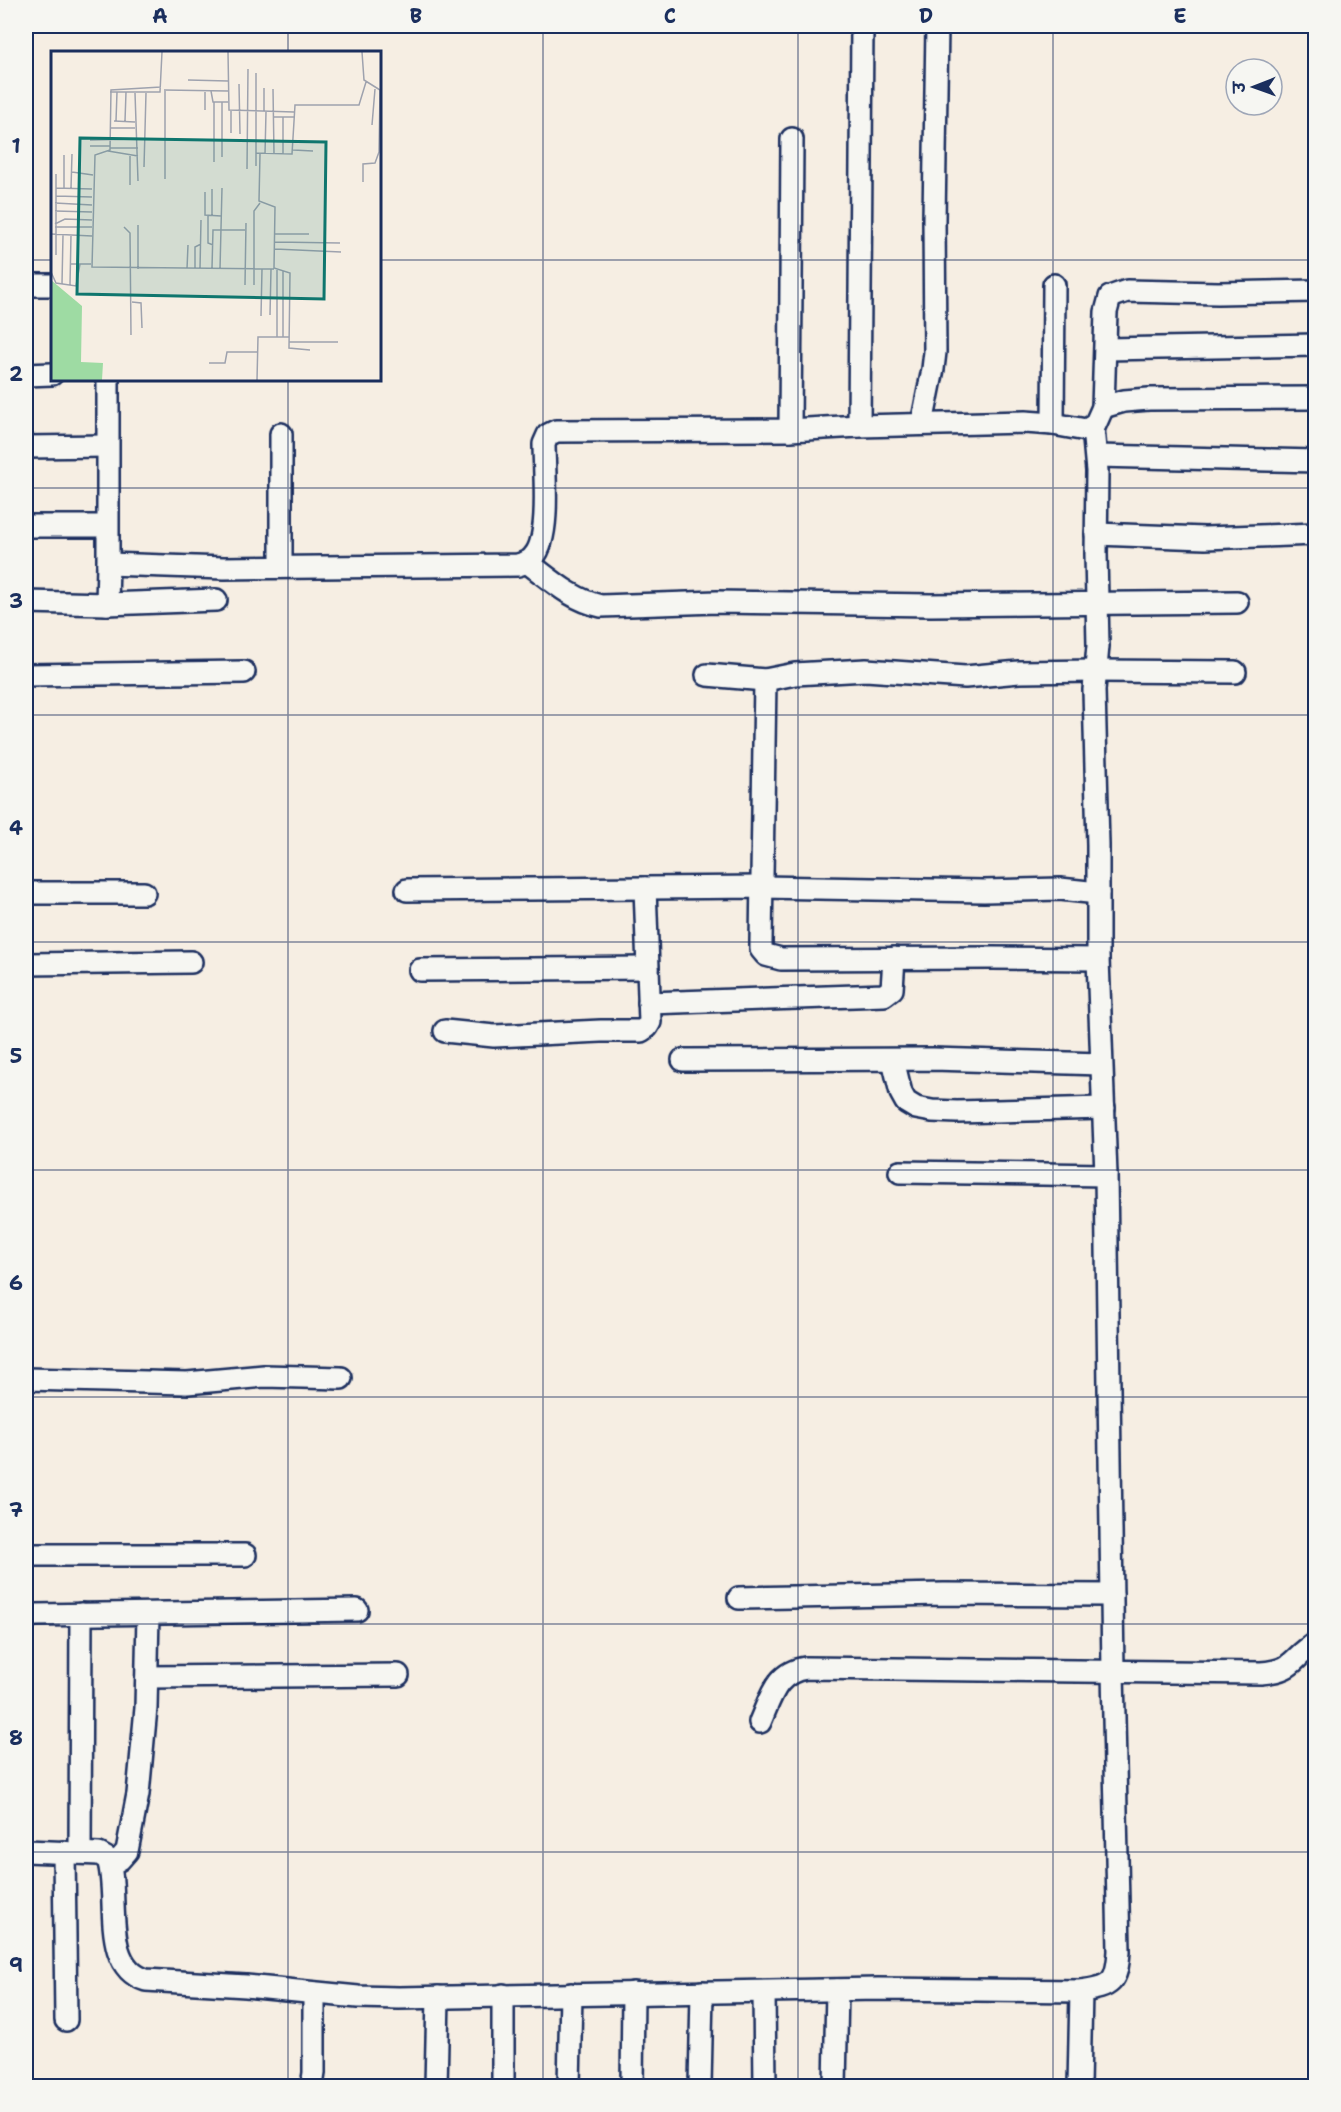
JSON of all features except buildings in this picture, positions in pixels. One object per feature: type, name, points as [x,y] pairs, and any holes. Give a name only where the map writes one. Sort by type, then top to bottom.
[{"type":"street","points":[[859,426],[862,26]]},
{"type":"street","points":[[922,424],[935,352],[934,219],[937,26]]},
{"type":"street","points":[[790,430],[792,139]]},
{"type":"street","points":[[26,285],[51,285]]},
{"type":"street","points":[[1053,424],[1054,285]]},
{"type":"street","points":[[26,1851],[72,1852],[105,1856],[110,1865],[116,1940],[126,1968],[135,1977],[146,1980],[246,1986],[358,1997],[438,1997],[837,1990],[1081,1991],[1099,1988],[1114,1979],[1118,1971],[1119,1911],[1106,1175],[1098,959],[1094,690],[1097,603],[1096,456],[1093,428],[1103,407],[1107,303],[1110,297],[1117,293],[1316,291]]},
{"type":"street","points":[[1106,349],[1316,345]]},
{"type":"street","points":[[26,375],[51,374]]},
{"type":"street","points":[[107,604],[108,381]]},
{"type":"street","points":[[1103,407],[1124,401],[1149,399],[1316,398]]},
{"type":"street","points":[[108,564],[172,567],[504,566],[527,562],[534,557],[542,539],[544,444],[548,435],[564,430],[625,432],[790,430],[1024,422],[1086,430],[1093,428]]},
{"type":"street","points":[[281,434],[281,567]]},
{"type":"street","points":[[26,447],[107,446]]},
{"type":"street","points":[[1096,456],[1316,461]]},
{"type":"street","points":[[26,526],[107,526]]},
{"type":"street","points":[[1096,534],[1205,538],[1316,534]]},
{"type":"street","points":[[527,562],[572,595],[588,603],[601,606],[717,602],[921,604],[1238,602]]},
{"type":"street","points":[[26,602],[107,604],[216,600]]},
{"type":"street","points":[[707,675],[765,680],[795,674],[866,670],[965,677],[1019,672],[1235,672]]},
{"type":"street","points":[[26,675],[244,672]]},
{"type":"street","points":[[765,680],[761,949],[766,955],[772,958],[794,960],[1098,959]]},
{"type":"street","points":[[406,891],[762,887],[984,891],[1060,889],[1098,893]]},
{"type":"street","points":[[445,1031],[494,1036],[641,1031],[647,1027],[650,1022],[645,888]]},
{"type":"street","points":[[26,893],[144,893]]},
{"type":"street","points":[[649,1003],[884,995],[892,989],[894,958]]},
{"type":"street","points":[[26,964],[191,962]]},
{"type":"street","points":[[420,970],[648,968]]},
{"type":"street","points":[[683,1060],[893,1060],[1101,1064]]},
{"type":"street","points":[[893,1060],[901,1093],[906,1102],[916,1108],[957,1112],[1104,1108]]},
{"type":"street","points":[[900,1172],[1106,1175]]},
{"type":"street","points":[[26,1378],[187,1383],[264,1376],[341,1378]]},
{"type":"street","points":[[26,1555],[245,1555]]},
{"type":"street","points":[[740,1598],[944,1594],[1112,1595]]},
{"type":"street","points":[[26,1617],[81,1614],[357,1610]]},
{"type":"street","points":[[66,2020],[81,1614]]},
{"type":"street","points":[[110,1865],[127,1851],[138,1794],[146,1708],[148,1614]]},
{"type":"street","points":[[760,1722],[780,1680],[796,1669],[1275,1672],[1286,1669],[1307,1648],[1316,1643]]},
{"type":"street","points":[[147,1677],[398,1675]]},
{"type":"street","points":[[835,2086],[837,1990]]},
{"type":"street","points":[[1079,2086],[1081,1991]]},
{"type":"street","points":[[700,2086],[702,1992]]},
{"type":"street","points":[[764,1992],[765,2086]]},
{"type":"street","points":[[632,2086],[633,1993]]},
{"type":"street","points":[[312,2086],[314,1994]]},
{"type":"street","points":[[569,2086],[571,1994]]},
{"type":"street","points":[[503,1995],[503,2086]]},
{"type":"street","points":[[436,2086],[438,1997]]}]
